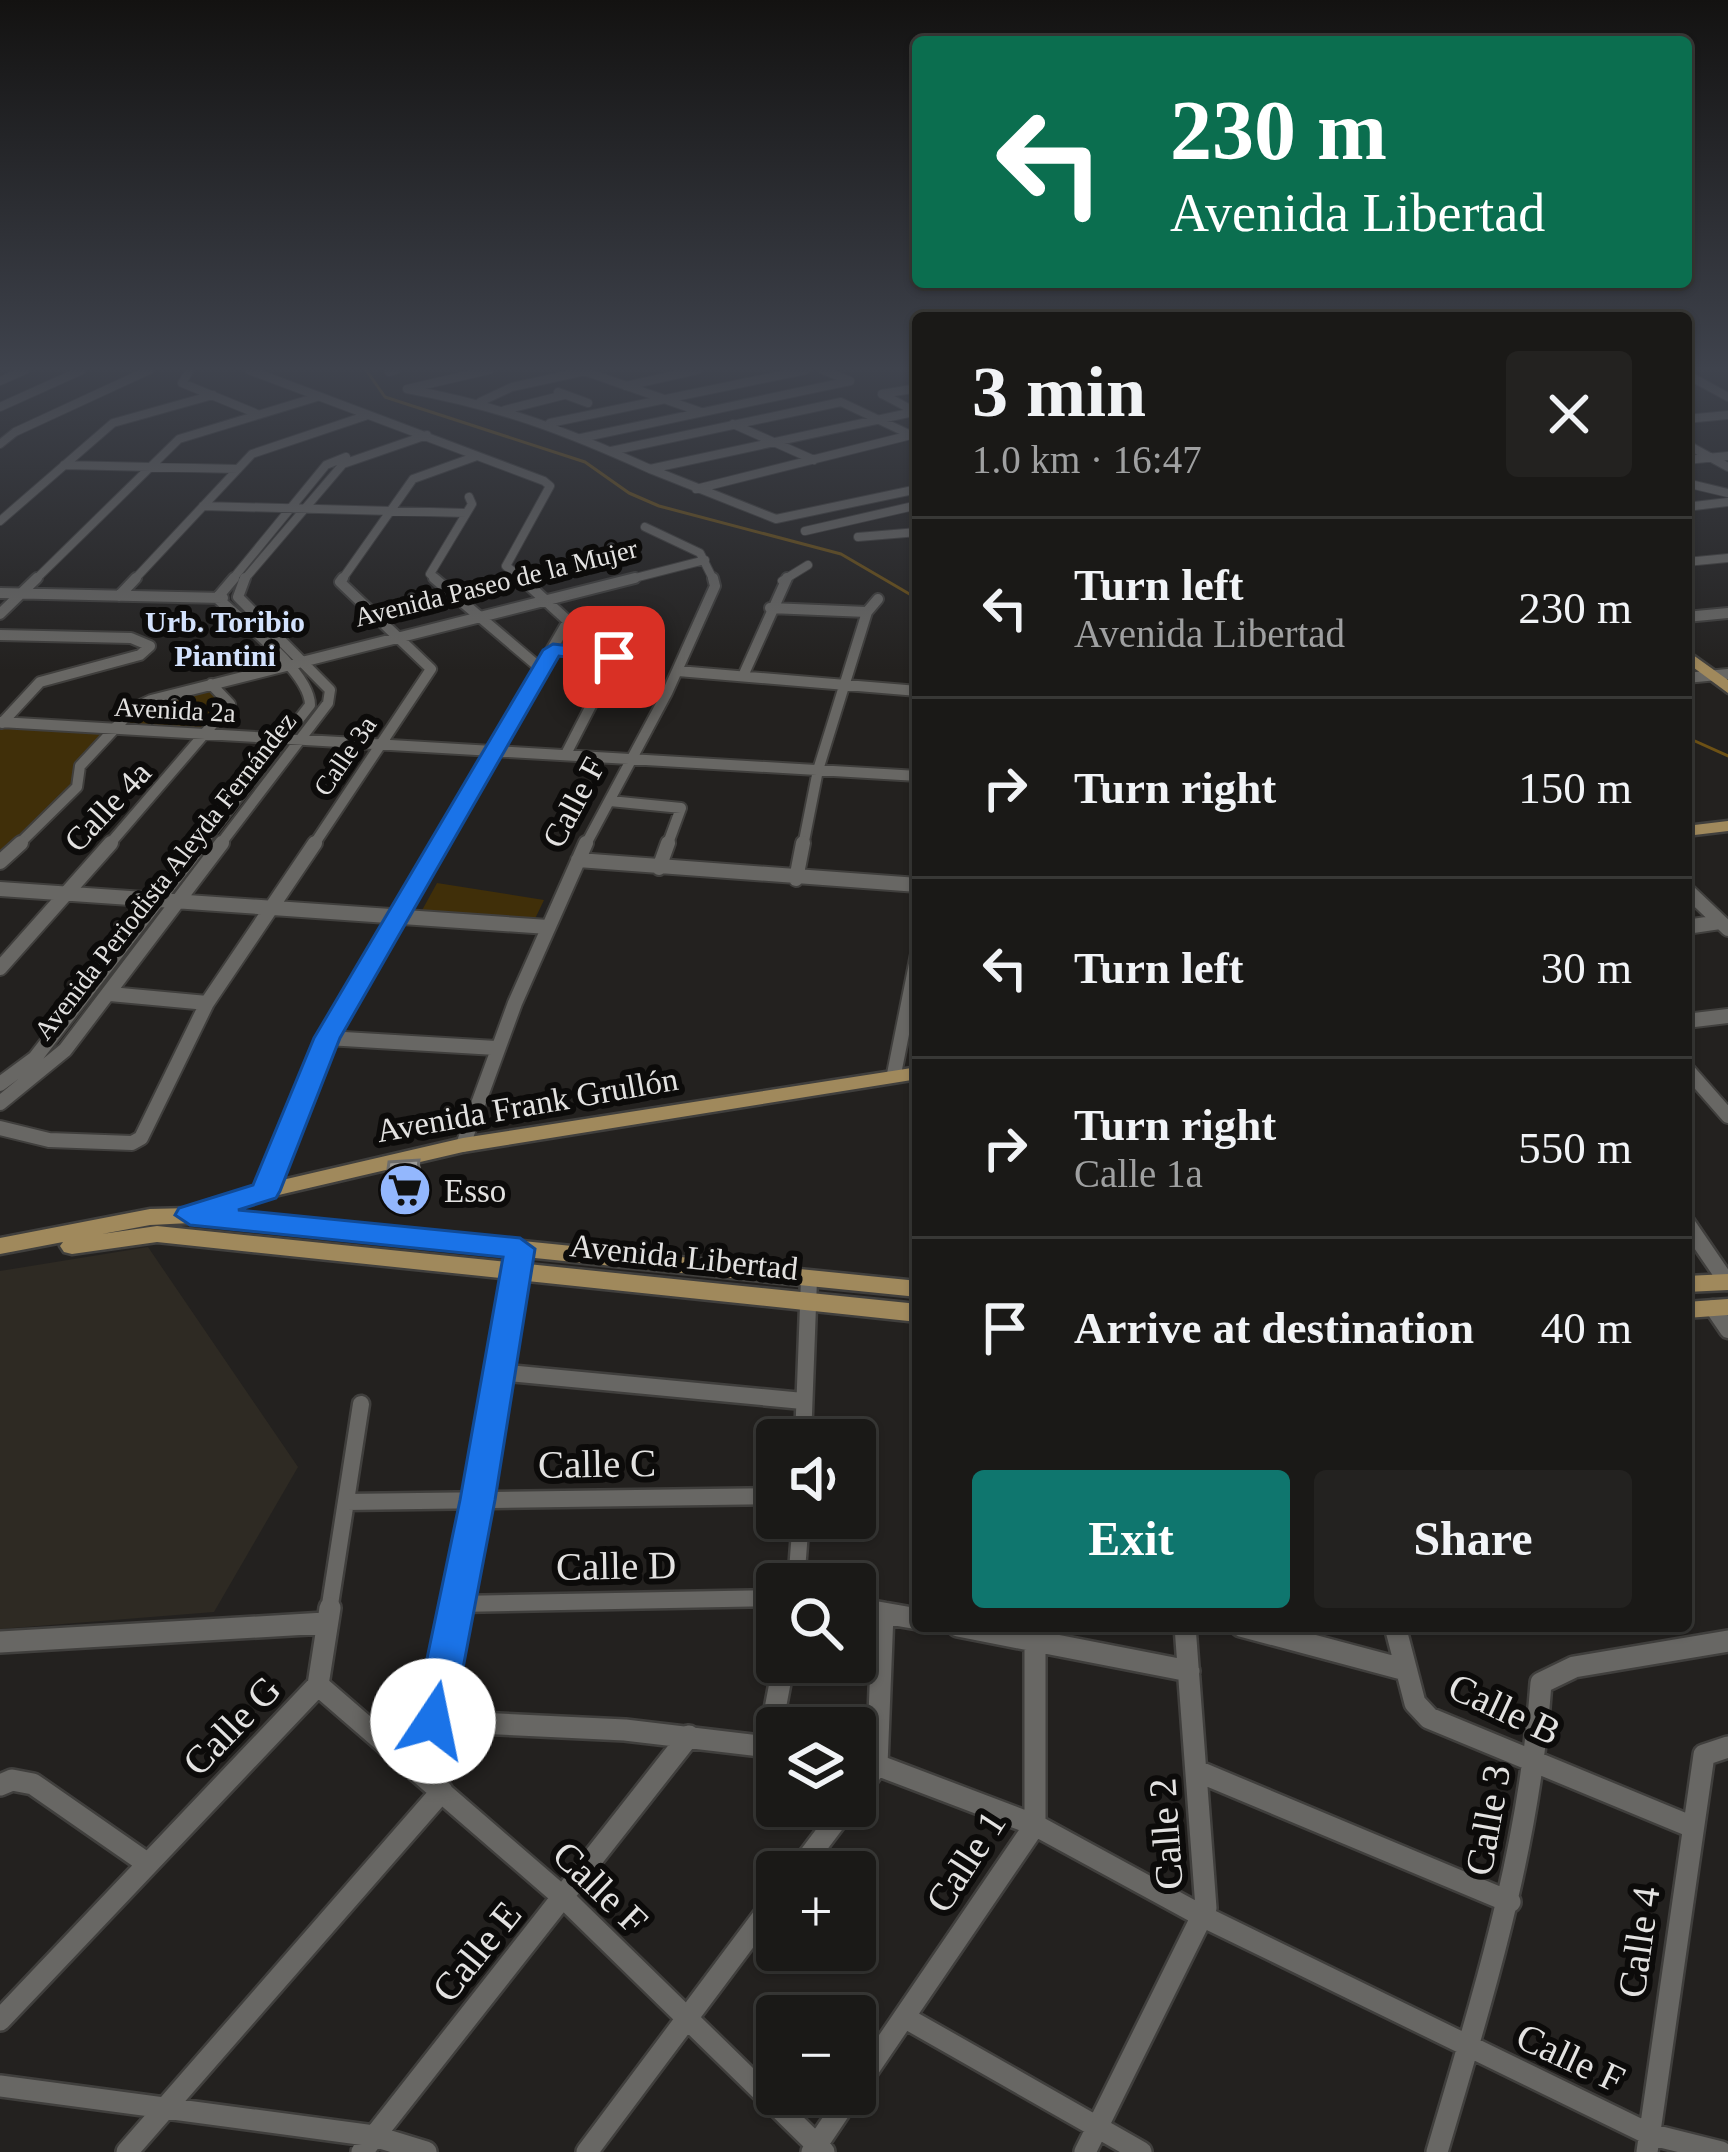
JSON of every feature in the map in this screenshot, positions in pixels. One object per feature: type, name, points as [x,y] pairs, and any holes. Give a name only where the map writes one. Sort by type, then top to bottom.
[{"type":"main road","points":[[1692,659],[1720,675],[1728,688]]},
{"type":"main road","points":[[1692,830],[1728,826]]},
{"type":"main road","name":"Avenida Frank Grullón","points":[[157,1234],[190,1215],[265,1191],[463,1144],[906,1073]]},
{"type":"main road","points":[[0,1246],[150,1217],[190,1215]]},
{"type":"main road","name":"Avenida Libertad","points":[[190,1215],[517,1259],[807,1291],[912,1312]]},
{"type":"main road","points":[[0,1258],[157,1234]]},
{"type":"main road","name":"Avenida Libertad","points":[[157,1234],[517,1259]]},
{"type":"main road","points":[[1692,1284],[1727,1282]]},
{"type":"main road","name":"Avenida Libertad","points":[[807,1291],[912,1289]]},
{"type":"street","points":[[0,521],[58,470]]},
{"type":"street","points":[[0,614],[145,470]]},
{"type":"street","points":[[121,594],[237,470]]},
{"type":"street","points":[[218,596],[297,508],[338,470]]},
{"type":"street","name":"Calle 3a","points":[[0,1128],[28,1139],[132,1143],[141,1138],[207,1003],[431,669],[340,582],[413,479],[437,470]]},
{"type":"street","points":[[265,1191],[327,1038],[568,622],[506,566],[550,486],[512,470]]},
{"type":"street","points":[[653,470],[776,519],[912,490]]},
{"type":"street","points":[[696,489],[772,470]]},
{"type":"street","points":[[1692,485],[1728,498]]},
{"type":"street","points":[[900,493],[912,501]]},
{"type":"street","points":[[469,497],[472,504],[430,574],[540,668]]},
{"type":"street","points":[[1692,506],[1728,498]]},
{"type":"street","points":[[0,502],[21,502]]},
{"type":"street","points":[[203,506],[466,514]]},
{"type":"street","points":[[805,532],[912,506]]},
{"type":"street","points":[[0,590],[238,595],[239,585],[297,508]]},
{"type":"street","points":[[645,527],[697,548],[704,558]]},
{"type":"street","points":[[858,537],[912,532]]},
{"type":"street","points":[[1692,552],[1703,560]]},
{"type":"street","name":"Avenida Paseo de la Mujer","points":[[0,862],[77,787],[80,766],[108,730],[134,708],[292,660],[704,558]]},
{"type":"street","name":"Calle F","points":[[463,1144],[496,1048],[578,860],[634,758],[715,586],[704,558]]},
{"type":"street","points":[[1692,561],[1728,558]]},
{"type":"street","points":[[743,676],[782,580],[808,566]]},
{"type":"street","name":"Avenida Periodista Aleyda Fernández","points":[[0,1084],[35,1058],[287,740],[312,698],[292,660],[238,595]]},
{"type":"street","name":"Avenida Periodista Aleyda Fernández","points":[[0,1102],[56,1059],[110,994],[331,696],[331,690],[218,596]]},
{"type":"street","points":[[796,879],[818,770],[867,612],[878,599]]},
{"type":"street","points":[[770,608],[867,612]]},
{"type":"street","points":[[1692,616],[1728,613]]},
{"type":"street","points":[[0,635],[131,638],[150,646],[140,655],[40,682],[1,722]]},
{"type":"street","points":[[553,650],[606,654],[614,661],[566,754]]},
{"type":"street","points":[[677,671],[912,690]]},
{"type":"street","name":"Calle 4a","points":[[0,968],[62,893],[124,834],[230,704],[210,683]]},
{"type":"street","name":"Avenida 2a","points":[[1,722],[912,776]]},
{"type":"street","points":[[610,802],[681,808],[659,868]]},
{"type":"street","points":[[578,860],[912,885]]},
{"type":"street","points":[[0,889],[548,927]]},
{"type":"street","points":[[1692,895],[1724,925]]},
{"type":"street","points":[[1692,927],[1724,925]]},
{"type":"street","points":[[110,994],[207,1003]]},
{"type":"street","points":[[906,1073],[912,1014]]},
{"type":"street","points":[[1692,1020],[1728,1016]]},
{"type":"street","points":[[327,1038],[496,1048]]},
{"type":"street","points":[[1692,1075],[1728,1116]]},
{"type":"street","points":[[1692,1231],[1727,1282]]},
{"type":"street","points":[[422,1774],[478,1500],[517,1259]]},
{"type":"street","points":[[803,1419],[807,1291]]},
{"type":"street","points":[[1721,1308],[1728,1330]]},
{"type":"street","points":[[498,1372],[803,1401]]},
{"type":"street","name":"Calle G","points":[[0,2020],[318,1685],[361,1404]]},
{"type":"street","name":"Calle C","points":[[346,1502],[756,1496]]},
{"type":"street","name":"Calle D","points":[[457,1604],[756,1598]]},
{"type":"street","points":[[876,1612],[912,1618]]},
{"type":"street","points":[[872,1707],[883,1613]]},
{"type":"street","points":[[0,1642],[325,1623]]},
{"type":"street","points":[[1000,1632],[1189,1671]]},
{"type":"street","name":"Calle 2","points":[[1085,2152],[1206,1908],[1186,1632]]},
{"type":"street","name":"Calle B","points":[[1264,1632],[1406,1670],[1415,1703],[1429,1718],[1690,1826]]},
{"type":"street","points":[[1396,1632],[1406,1670]]},
{"type":"street","name":"Calle 3","points":[[1437,2152],[1510,1903],[1535,1764],[1541,1683],[1574,1667],[1728,1641]]},
{"type":"street","name":"Calle 1","points":[[876,2058],[1035,1825],[1035,1642]]},
{"type":"street","name":"Calle F","points":[[318,1685],[565,1899],[817,2150]]},
{"type":"street","points":[[433,1721],[689,1736],[756,1745]]},
{"type":"street","name":"Calle E","points":[[368,2144],[689,1736]]},
{"type":"street","name":"Calle 4","points":[[1648,2143],[1690,1826],[1704,1755],[1721,1747]]},
{"type":"street","points":[[876,1767],[1035,1825],[1202,1916]]},
{"type":"street","points":[[1197,1772],[1510,1903]]},
{"type":"street","points":[[0,1785],[11,1780],[34,1784],[148,1864]]},
{"type":"street","points":[[127,2152],[442,1791]]},
{"type":"street","points":[[813,1851],[831,1827]]},
{"type":"street","name":"Calle F","points":[[1202,1916],[1648,2143],[1720,2152]]},
{"type":"street","points":[[587,2152],[756,1926]]},
{"type":"street","points":[[904,2017],[1142,2152]]},
{"type":"street","points":[[0,2086],[426,2152]]},
{"type":"street","name":"Calle 1","points":[[817,2150],[838,2115]]},
{"type":"shaded area","points":[[210,689],[222,707],[200,732],[122,727],[142,707]]},
{"type":"shaded area","points":[[0,724],[114,730],[80,766],[77,787],[0,863]]},
{"type":"shaded area","points":[[437,883],[544,900],[533,923],[420,914]]},
{"type":"shaded area","points":[[148,1247],[298,1467],[214,1612],[0,1629],[0,1271]]},
{"type":"building","points":[[419,1160],[416,1188],[385,1190],[389,1162]]},
{"type":"waterway","points":[[597,470],[629,493],[659,506],[841,554],[912,595]]},
{"type":"waterway","points":[[1692,740],[1728,756]]},
{"type":"place","name":"Esso","points":[[405,1190]]},
{"type":"district","name":"Urb. Toribio Piantini","points":[[225,639]]},
{"type":"route","points":[[433,1721],[478,1500],[520,1249],[190,1215],[265,1191],[327,1038],[393,917],[553,650],[614,657]]}]
